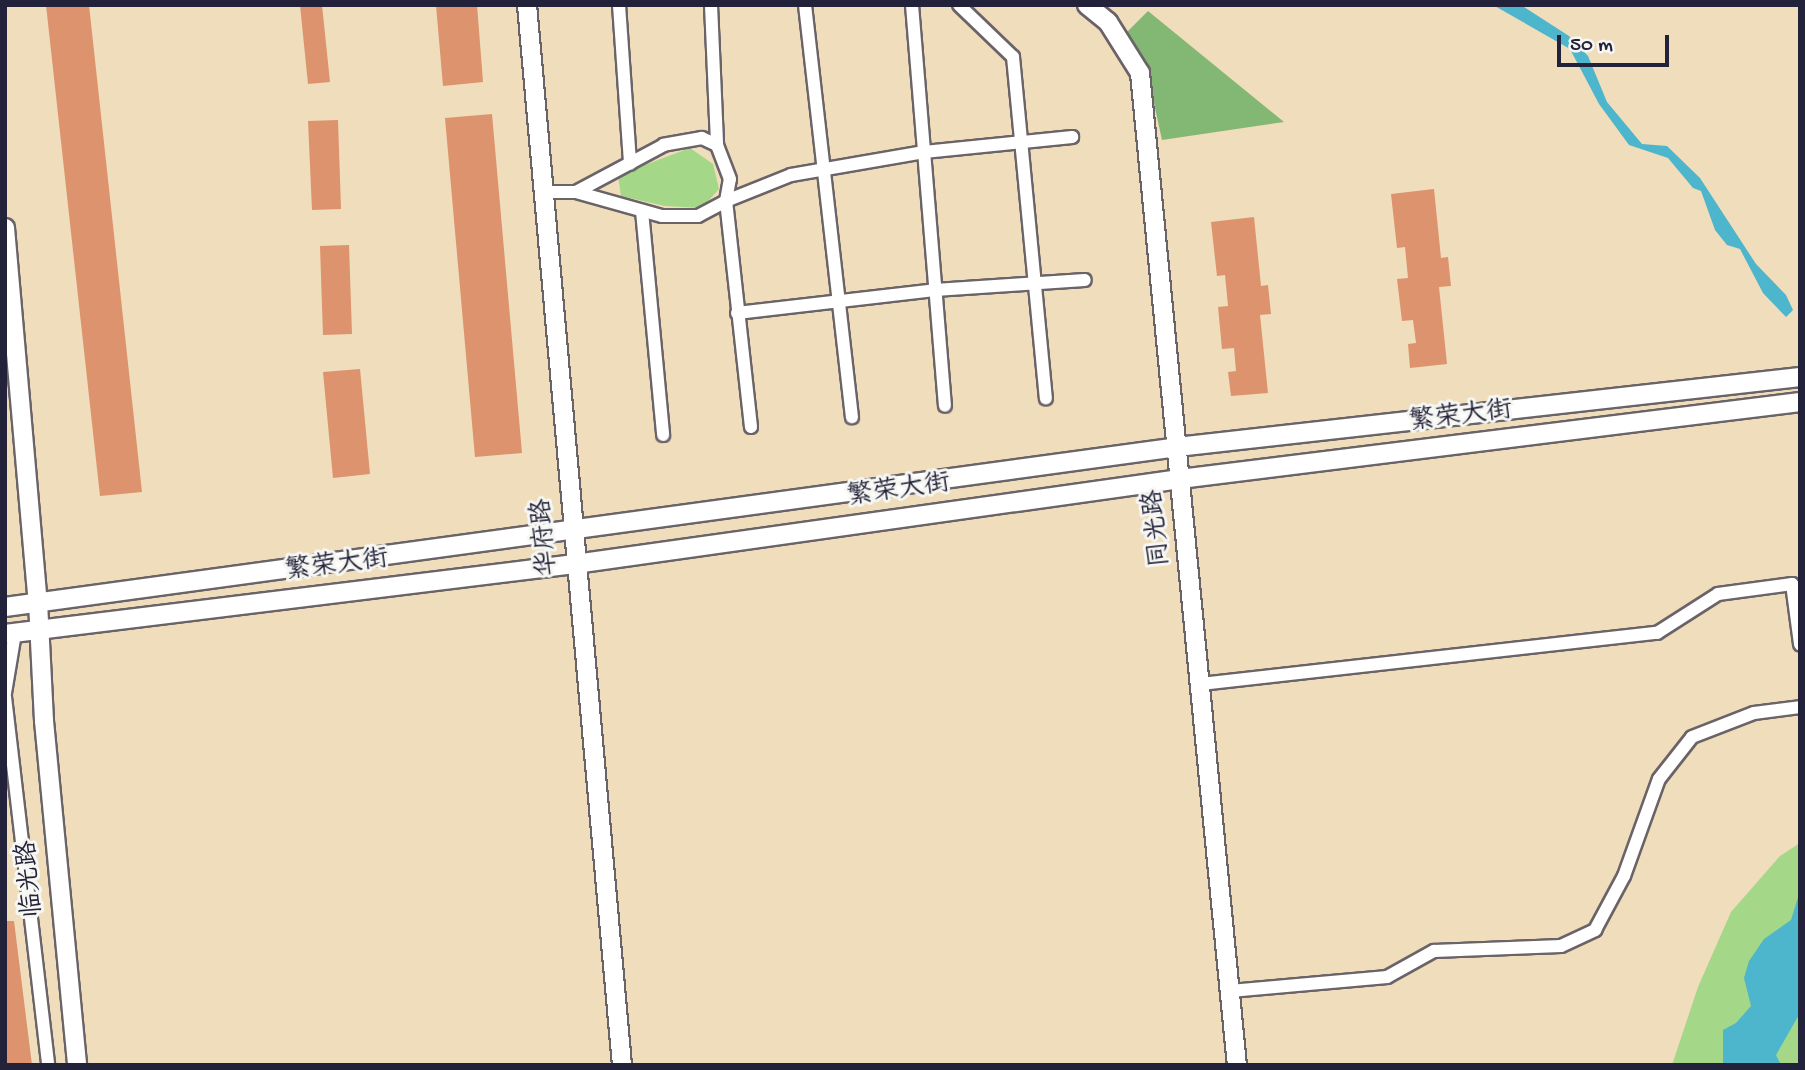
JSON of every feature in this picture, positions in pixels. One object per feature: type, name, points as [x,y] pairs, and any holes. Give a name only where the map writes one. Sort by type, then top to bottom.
[{"type":"main road","name":"华府路","points":[[527,5],[572,533],[622,1065]]},
{"type":"main road","name":"同光路","points":[[1087,5],[1108,22],[1140,73],[1237,1065]]},
{"type":"main road","name":"临光路","points":[[5,228],[38,602],[44,721],[77,1065]]},
{"type":"main road","name":"繁荣大街","points":[[5,607],[572,533],[1177,447],[1800,377]]},
{"type":"main road","name":"繁荣大街","points":[[10,633],[575,564],[1180,479],[1800,402]]},
{"type":"street","points":[[619,5],[631,164]]},
{"type":"street","points":[[711,5],[717,145],[730,179],[726,201],[751,427]]},
{"type":"street","points":[[805,5],[826,169],[852,417]]},
{"type":"street","points":[[913,5],[945,406]]},
{"type":"street","points":[[959,5],[1013,57],[1024,141],[1046,398]]},
{"type":"street","points":[[544,192],[576,192],[642,211],[698,216],[726,201],[791,174],[924,152],[1072,137]]},
{"type":"street","points":[[576,192],[664,145],[702,138],[717,145]]},
{"type":"street","points":[[642,211],[663,435]]},
{"type":"street","points":[[737,313],[935,290],[1085,280]]},
{"type":"street","points":[[1200,684],[1657,634],[1718,594],[1792,584],[1800,645]]},
{"type":"street","points":[[10,633],[5,695],[48,1065]]},
{"type":"street","points":[[1230,991],[1387,977],[1434,951],[1561,946],[1595,930],[1624,876],[1659,779],[1692,737],[1754,713],[1800,707]]},
{"type":"green space","points":[[1148,11],[1284,122],[1162,140],[1148,76],[1123,36]]},
{"type":"green space","points":[[690,148],[713,164],[719,189],[702,208],[665,206],[621,196],[618,175]]},
{"type":"green space","points":[[1800,843],[1800,1065],[1672,1065],[1698,987],[1731,912],[1780,856]]},
{"type":"water","points":[[1493,5],[1521,5],[1569,36],[1588,56],[1607,102],[1642,144],[1667,146],[1700,178],[1756,264],[1786,295],[1793,310],[1786,317],[1763,293],[1740,249],[1727,245],[1715,230],[1701,191],[1693,188],[1668,158],[1629,145],[1599,104],[1570,49]]},
{"type":"water","points":[[1800,891],[1800,1013],[1776,1055],[1781,1065],[1723,1065],[1723,1030],[1736,1023],[1751,1006],[1744,978],[1749,961],[1764,939],[1791,920]]},
{"type":"building","points":[[46,5],[89,5],[142,492],[100,496]]},
{"type":"building","points":[[300,5],[322,5],[330,82],[308,84]]},
{"type":"building","points":[[436,5],[477,5],[483,82],[443,86]]},
{"type":"building","points":[[492,114],[522,453],[475,457],[445,118]]},
{"type":"building","points":[[338,120],[341,209],[312,210],[308,121]]},
{"type":"building","points":[[1434,189],[1441,258],[1448,257],[1451,286],[1439,287],[1447,364],[1410,368],[1408,344],[1416,343],[1413,320],[1402,321],[1397,279],[1408,278],[1405,247],[1397,248],[1391,194]]},
{"type":"building","points":[[1254,217],[1261,286],[1268,285],[1271,314],[1260,315],[1268,393],[1231,396],[1228,372],[1236,371],[1234,348],[1222,349],[1218,307],[1228,306],[1225,275],[1217,276],[1211,222]]},
{"type":"building","points":[[349,245],[352,334],[323,335],[320,246]]},
{"type":"building","points":[[360,369],[370,474],[333,478],[323,372]]},
{"type":"building","points":[[5,921],[14,921],[32,1065],[5,1065]]}]
